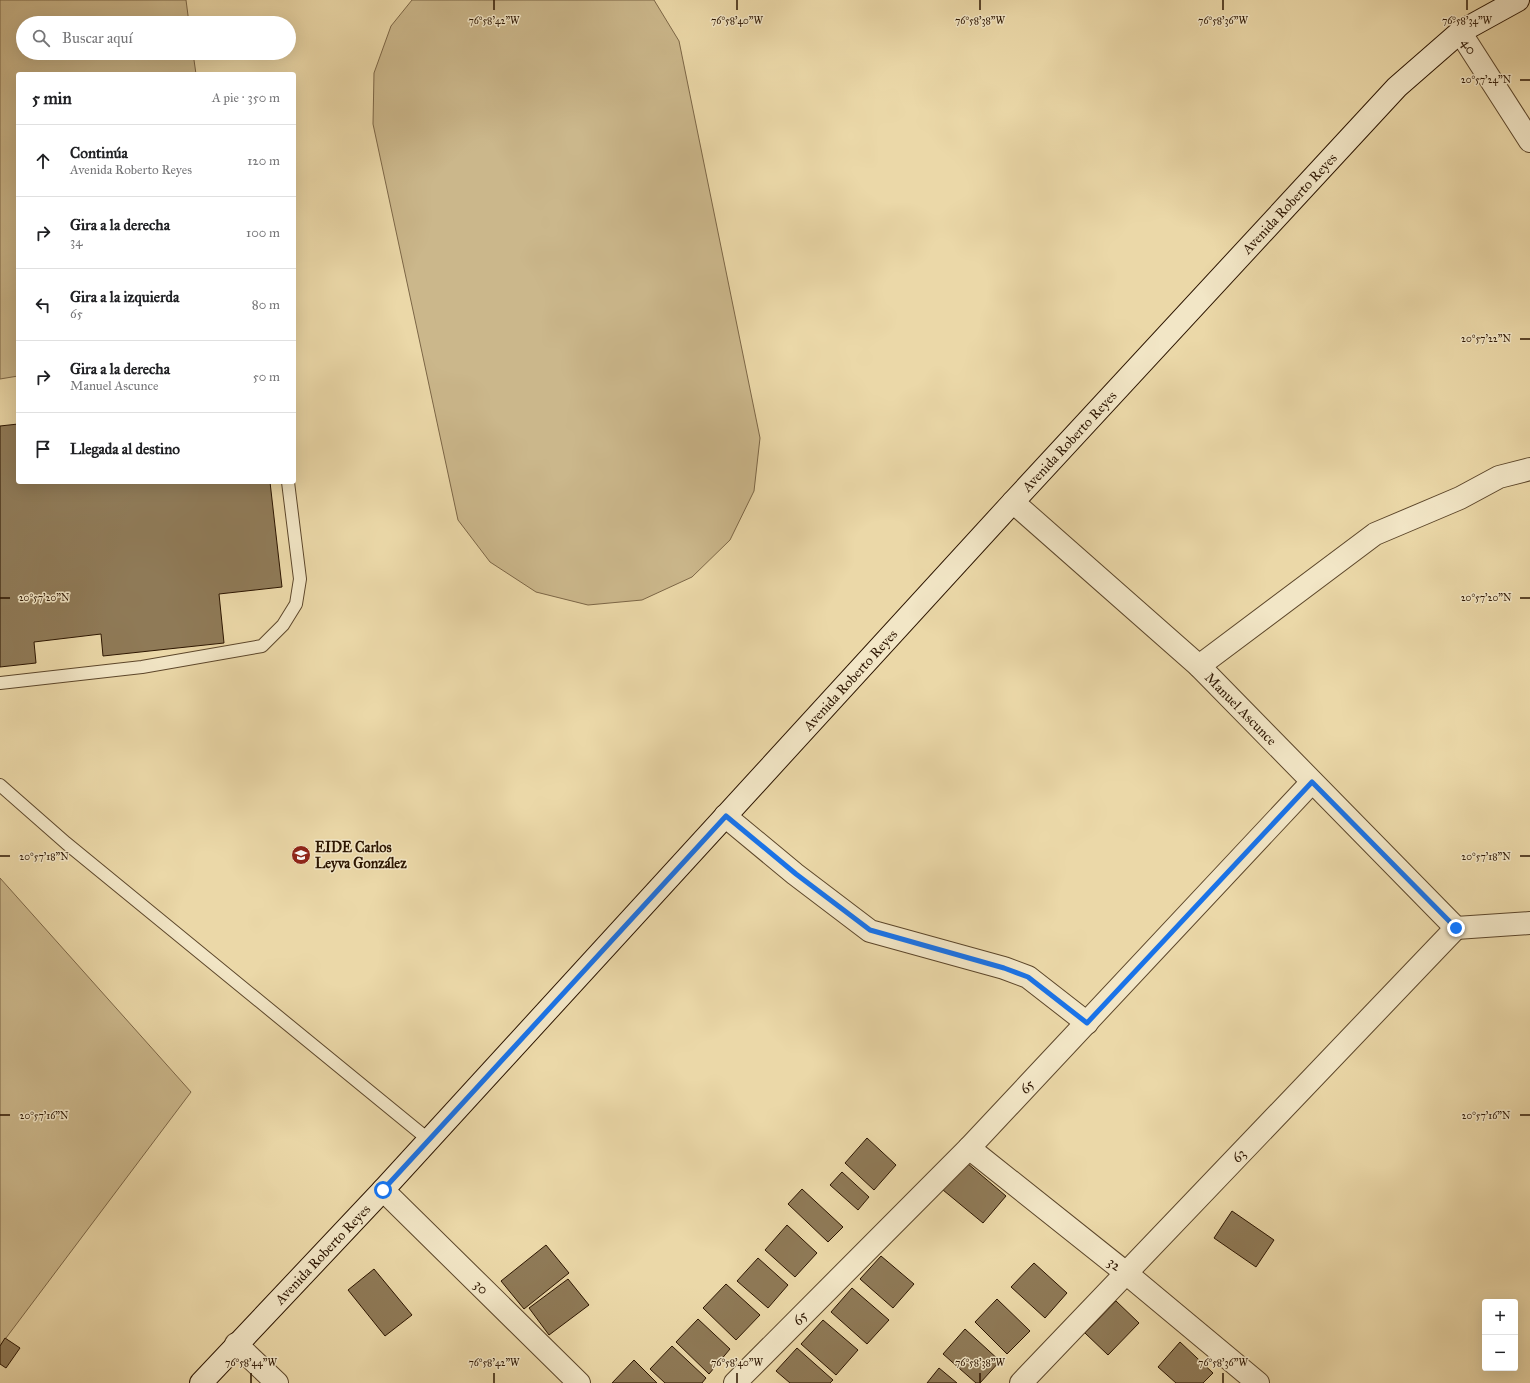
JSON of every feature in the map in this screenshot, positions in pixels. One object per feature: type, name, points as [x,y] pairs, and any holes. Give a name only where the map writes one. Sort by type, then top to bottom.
[{"type":"street","name":"Avenida Roberto Reyes","points":[[201,1383],[236,1344],[383,1190],[1013,502],[1397,87],[1460,32],[1518,0]]},
{"type":"street","name":"40","points":[[1460,32],[1530,141]]},
{"type":"street","points":[[1199,666],[1375,534],[1460,498],[1499,477],[1530,469]]},
{"type":"street","name":"Manuel Ascunce","points":[[1013,502],[1199,666],[1456,928]]},
{"type":"street","name":"65","points":[[734,1383],[969,1148],[1312,782]]},
{"type":"street","points":[[726,816],[796,874],[870,930],[1004,968],[1028,977],[1087,1023]]},
{"type":"street","points":[[1456,928],[1530,923]]},
{"type":"street","name":"63","points":[[1021,1383],[1456,928]]},
{"type":"street","name":"32","points":[[969,1148],[1126,1273],[1246,1379]]},
{"type":"street","name":"30","points":[[383,1190],[579,1383]]},
{"type":"street","points":[[236,1344],[277,1383]]},
{"type":"lane","points":[[0,682],[142,667],[262,646],[283,625],[296,604],[300,579],[288,484]]},
{"type":"lane","points":[[0,785],[66,843],[429,1140]]},
{"type":"shaded area","points":[[0,0],[186,0],[188,16],[16,16],[16,60],[194,60],[196,72],[16,72],[16,376],[0,379]]},
{"type":"shaded area","points":[[412,0],[654,0],[679,41],[760,438],[754,491],[730,540],[692,577],[642,600],[588,605],[536,592],[490,562],[458,520],[373,124],[374,73],[391,26]]},
{"type":"shaded area","points":[[0,878],[191,1092],[0,1346]]},
{"type":"building","points":[[16,424],[16,484],[270,484],[282,587],[219,594],[224,643],[103,656],[101,634],[34,642],[36,663],[0,667],[0,426]]},
{"type":"building","points":[[867,1138],[896,1165],[874,1190],[845,1163]]},
{"type":"building","points":[[967,1163],[1006,1196],[983,1223],[943,1190]]},
{"type":"building","points":[[842,1172],[869,1197],[858,1210],[830,1185]]},
{"type":"building","points":[[802,1189],[843,1227],[828,1242],[788,1204]]},
{"type":"building","points":[[1232,1211],[1274,1240],[1256,1267],[1214,1238]]},
{"type":"building","points":[[787,1225],[817,1253],[795,1277],[765,1250]]},
{"type":"building","points":[[546,1245],[569,1273],[524,1309],[501,1281]]},
{"type":"building","points":[[881,1256],[914,1284],[893,1308],[860,1279]]},
{"type":"building","points":[[758,1258],[788,1285],[768,1308],[737,1281]]},
{"type":"building","points":[[1034,1263],[1067,1293],[1045,1318],[1011,1287]]},
{"type":"building","points":[[374,1269],[412,1315],[385,1336],[348,1290]]},
{"type":"building","points":[[568,1279],[589,1305],[549,1335],[529,1308]]},
{"type":"building","points":[[726,1284],[760,1315],[736,1340],[703,1308]]},
{"type":"building","points":[[852,1288],[889,1320],[867,1344],[831,1312]]},
{"type":"building","points":[[997,1299],[1030,1331],[1007,1354],[975,1322]]},
{"type":"building","points":[[1116,1301],[1139,1323],[1108,1355],[1085,1333]]},
{"type":"building","points":[[698,1319],[730,1349],[709,1374],[676,1342]]},
{"type":"building","points":[[823,1320],[858,1350],[836,1375],[801,1344]]},
{"type":"building","points":[[965,1329],[1000,1361],[980,1383],[976,1383],[943,1354]]},
{"type":"building","points":[[5,1338],[20,1348],[6,1368],[0,1364],[0,1346]]},
{"type":"building","points":[[1180,1342],[1213,1373],[1203,1383],[1176,1383],[1158,1367]]},
{"type":"building","points":[[672,1346],[706,1378],[702,1383],[665,1383],[650,1369]]},
{"type":"building","points":[[797,1348],[833,1380],[830,1383],[790,1383],[776,1371]]},
{"type":"building","points":[[634,1360],[657,1383],[612,1383]]},
{"type":"building","points":[[939,1368],[957,1383],[927,1383]]},
{"type":"place","name":"EIDE Carlos Leyva González","points":[[301,855]]},
{"type":"route","points":[[383,1190],[726,816],[796,874],[870,930],[1004,968],[1028,977],[1087,1023],[1312,782],[1456,928]]}]
